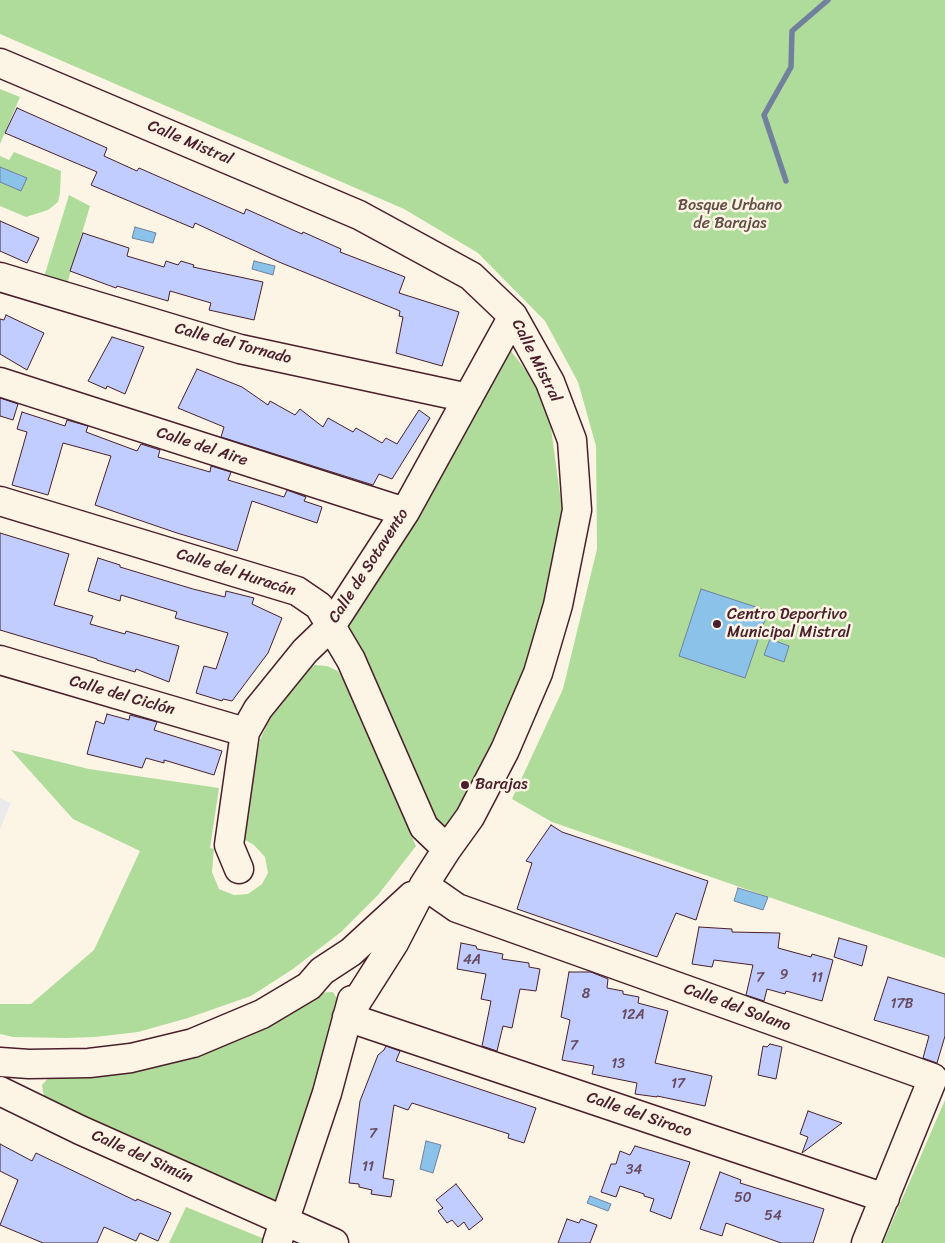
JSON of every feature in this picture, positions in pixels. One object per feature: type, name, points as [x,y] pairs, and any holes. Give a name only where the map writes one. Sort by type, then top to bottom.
[{"type":"street","name":"Calle Mistral","points":[[0,63],[359,215],[471,276],[514,316],[550,382],[572,440],[577,510],[558,605],[538,673],[505,750],[470,817],[424,885]]},
{"type":"street","name":"Calle del Tornado","points":[[0,277],[240,349],[468,398]]},
{"type":"street","name":"Calle de Sotavento","points":[[239,869],[229,845],[244,732],[258,709],[305,651],[331,626],[405,512],[514,316]]},
{"type":"street","name":"Calle del Aire","points":[[0,382],[405,512]]},
{"type":"street","name":"Calle del Huracán","points":[[0,501],[297,591],[318,606],[351,660],[424,827],[447,849]]},
{"type":"street","name":"Calle del Ciclón","points":[[0,660],[244,732]]},
{"type":"street","points":[[320,985],[322,971],[351,952],[424,885]]},
{"type":"street","points":[[347,1016],[394,944],[424,885]]},
{"type":"street","name":"Calle del Solano","points":[[424,885],[457,908],[933,1078],[885,1198]]},
{"type":"street","points":[[281,1232],[327,1094],[347,1016],[367,959],[389,916]]},
{"type":"street","points":[[0,1062],[29,1064],[90,1063],[131,1058],[193,1043],[262,1014],[320,985],[394,944]]},
{"type":"street","points":[[320,985],[348,996],[347,1016]]},
{"type":"street","name":"Calle del Siroco","points":[[347,1016],[885,1198]]},
{"type":"street","name":"Calle del Simún","points":[[0,1092],[80,1130],[281,1232],[334,1243]]},
{"type":"street","points":[[866,1243],[885,1198]]},
{"type":"shaded area","points":[[0,798],[11,803],[0,829]]},
{"type":"green space","name":"Bosque Urbano de Barajas","points":[[0,0],[945,0],[945,958],[552,822],[512,799],[563,689],[597,549],[596,446],[578,382],[545,321],[478,253],[404,209],[0,34]]},
{"type":"green space","points":[[0,89],[20,97],[0,144]]},
{"type":"green space","points":[[14,152],[61,171],[58,202],[48,210],[26,217],[0,206],[0,156],[9,160]]},
{"type":"green space","points":[[69,195],[90,206],[67,284],[44,277]]},
{"type":"green space","points":[[501,338],[547,398],[562,509],[530,673],[453,826],[434,827],[331,626]]},
{"type":"green space","points":[[314,665],[327,666],[338,671],[347,686],[416,846],[378,895],[341,932],[293,969],[251,996],[188,1018],[138,1032],[66,1038],[13,1037],[0,1034],[0,1004],[31,1004],[94,950],[140,851],[73,819],[11,750],[89,769],[219,788],[210,848],[214,849],[212,872],[219,889],[234,895],[248,894],[262,884],[268,873],[265,857],[254,845],[242,838],[260,740],[269,720],[304,674]]},
{"type":"green space","points":[[333,992],[341,1005],[310,1121],[277,1204],[45,1103],[42,1085],[52,1074],[318,993]]},
{"type":"green space","points":[[945,1100],[945,1243],[883,1243]]},
{"type":"green space","points":[[186,1207],[262,1238],[264,1243],[169,1243]]},
{"type":"water","points":[[0,167],[27,178],[21,191],[0,182]]},
{"type":"water","points":[[135,227],[156,233],[153,243],[132,238]]},
{"type":"water","points":[[254,261],[275,266],[273,275],[252,269]]},
{"type":"water","points":[[701,589],[768,611],[745,678],[679,656]]},
{"type":"water","points":[[770,639],[789,646],[784,662],[764,655]]},
{"type":"water","points":[[738,888],[768,897],[763,910],[734,901]]},
{"type":"water","points":[[426,1141],[441,1145],[433,1173],[420,1169]]},
{"type":"water","points":[[590,1196],[611,1204],[608,1211],[587,1203]]},
{"type":"building","points":[[17,108],[107,148],[104,156],[137,171],[139,168],[244,214],[246,209],[341,249],[340,252],[405,277],[399,293],[459,312],[442,366],[396,353],[403,317],[399,316],[400,311],[279,262],[195,223],[193,228],[91,185],[97,172],[5,133]]},
{"type":"building","points":[[0,221],[39,238],[27,263],[0,251]]},
{"type":"building","points":[[83,233],[129,248],[127,256],[164,267],[166,261],[178,265],[181,261],[194,265],[193,267],[263,282],[254,320],[209,310],[211,303],[170,291],[168,301],[117,286],[116,288],[70,271]]},
{"type":"building","points":[[6,315],[44,333],[27,370],[0,354],[0,319],[4,320]]},
{"type":"building","points":[[112,337],[144,347],[125,394],[107,386],[106,389],[88,381]]},
{"type":"building","points":[[197,369],[242,387],[268,405],[270,401],[295,415],[300,409],[323,427],[328,418],[353,432],[356,428],[382,443],[386,438],[397,444],[419,410],[430,418],[392,479],[379,474],[373,485],[221,437],[224,427],[178,408]]},
{"type":"building","points":[[0,398],[18,404],[13,420],[0,416]]},
{"type":"building","points":[[22,412],[65,426],[67,420],[88,426],[86,432],[137,451],[141,444],[160,450],[158,457],[210,472],[211,466],[231,472],[228,480],[284,497],[287,490],[306,497],[304,501],[322,507],[317,523],[252,501],[237,551],[177,533],[95,505],[111,456],[63,443],[48,495],[12,485],[27,432],[17,429]]},
{"type":"building","points":[[0,533],[69,554],[54,605],[93,616],[90,624],[125,634],[126,631],[179,646],[169,682],[136,669],[135,672],[0,630]]},
{"type":"building","points":[[98,558],[120,565],[120,567],[193,589],[225,597],[226,591],[254,598],[252,604],[282,618],[268,653],[232,701],[223,699],[222,701],[196,693],[204,666],[216,669],[228,633],[175,618],[177,612],[121,595],[120,601],[88,591]]},
{"type":"building","points":[[107,714],[129,720],[130,715],[157,722],[154,730],[222,751],[214,775],[164,760],[164,763],[146,758],[142,768],[87,754],[96,721],[104,724]]},
{"type":"building","points":[[551,825],[562,832],[708,881],[696,920],[676,913],[657,957],[517,909],[532,863],[526,861]]},
{"type":"building","points":[[699,927],[732,929],[732,932],[780,933],[778,948],[811,957],[812,954],[833,960],[822,1001],[786,991],[785,994],[767,989],[764,1001],[746,995],[753,965],[714,960],[712,967],[692,964]]},
{"type":"building","points":[[839,938],[867,946],[862,966],[834,957]]},
{"type":"building","points":[[461,943],[476,946],[477,949],[503,954],[502,959],[529,963],[529,967],[540,969],[536,991],[520,989],[512,1028],[503,1026],[497,1051],[482,1046],[491,1001],[481,999],[486,974],[457,969]]},
{"type":"building","points":[[569,972],[591,972],[608,979],[607,988],[639,997],[638,1003],[668,1011],[655,1063],[712,1076],[705,1106],[657,1096],[635,1094],[637,1083],[592,1074],[594,1066],[562,1060],[570,1020],[561,1017]]},
{"type":"building","points":[[888,977],[945,994],[945,1036],[937,1063],[923,1058],[929,1036],[874,1020]]},
{"type":"building","points":[[770,1044],[782,1047],[776,1079],[758,1075],[763,1046],[767,1047]]},
{"type":"building","points":[[386,1046],[400,1051],[396,1061],[536,1108],[524,1143],[508,1138],[509,1134],[412,1103],[408,1110],[394,1105],[383,1178],[394,1180],[391,1197],[371,1194],[372,1190],[359,1187],[359,1184],[349,1183],[360,1101],[378,1055]]},
{"type":"building","points":[[808,1111],[842,1123],[802,1153],[808,1137],[800,1134]]},
{"type":"building","points":[[0,1144],[32,1161],[36,1153],[136,1201],[137,1199],[171,1213],[158,1241],[140,1233],[136,1241],[104,1227],[97,1243],[43,1243],[0,1225],[18,1180],[0,1171]]},
{"type":"building","points":[[635,1146],[690,1162],[671,1219],[650,1211],[654,1199],[644,1196],[644,1194],[620,1186],[616,1197],[601,1192],[611,1164],[616,1164],[620,1151],[630,1155]]},
{"type":"building","points":[[720,1172],[741,1180],[740,1183],[824,1209],[813,1243],[781,1243],[726,1223],[722,1236],[700,1229]]},
{"type":"building","points":[[456,1184],[483,1219],[469,1230],[464,1222],[458,1227],[452,1220],[447,1223],[438,1211],[443,1208],[436,1200]]},
{"type":"building","points":[[567,1219],[579,1223],[581,1219],[597,1225],[590,1243],[558,1243]]},
{"type":"waterway","points":[[786,181],[764,115],[791,67],[792,31],[828,0]]},
{"type":"place","name":"Centro Deportivo Municipal Mistral","points":[[717,624]]},
{"type":"place","name":"Barajas","points":[[465,785]]}]
